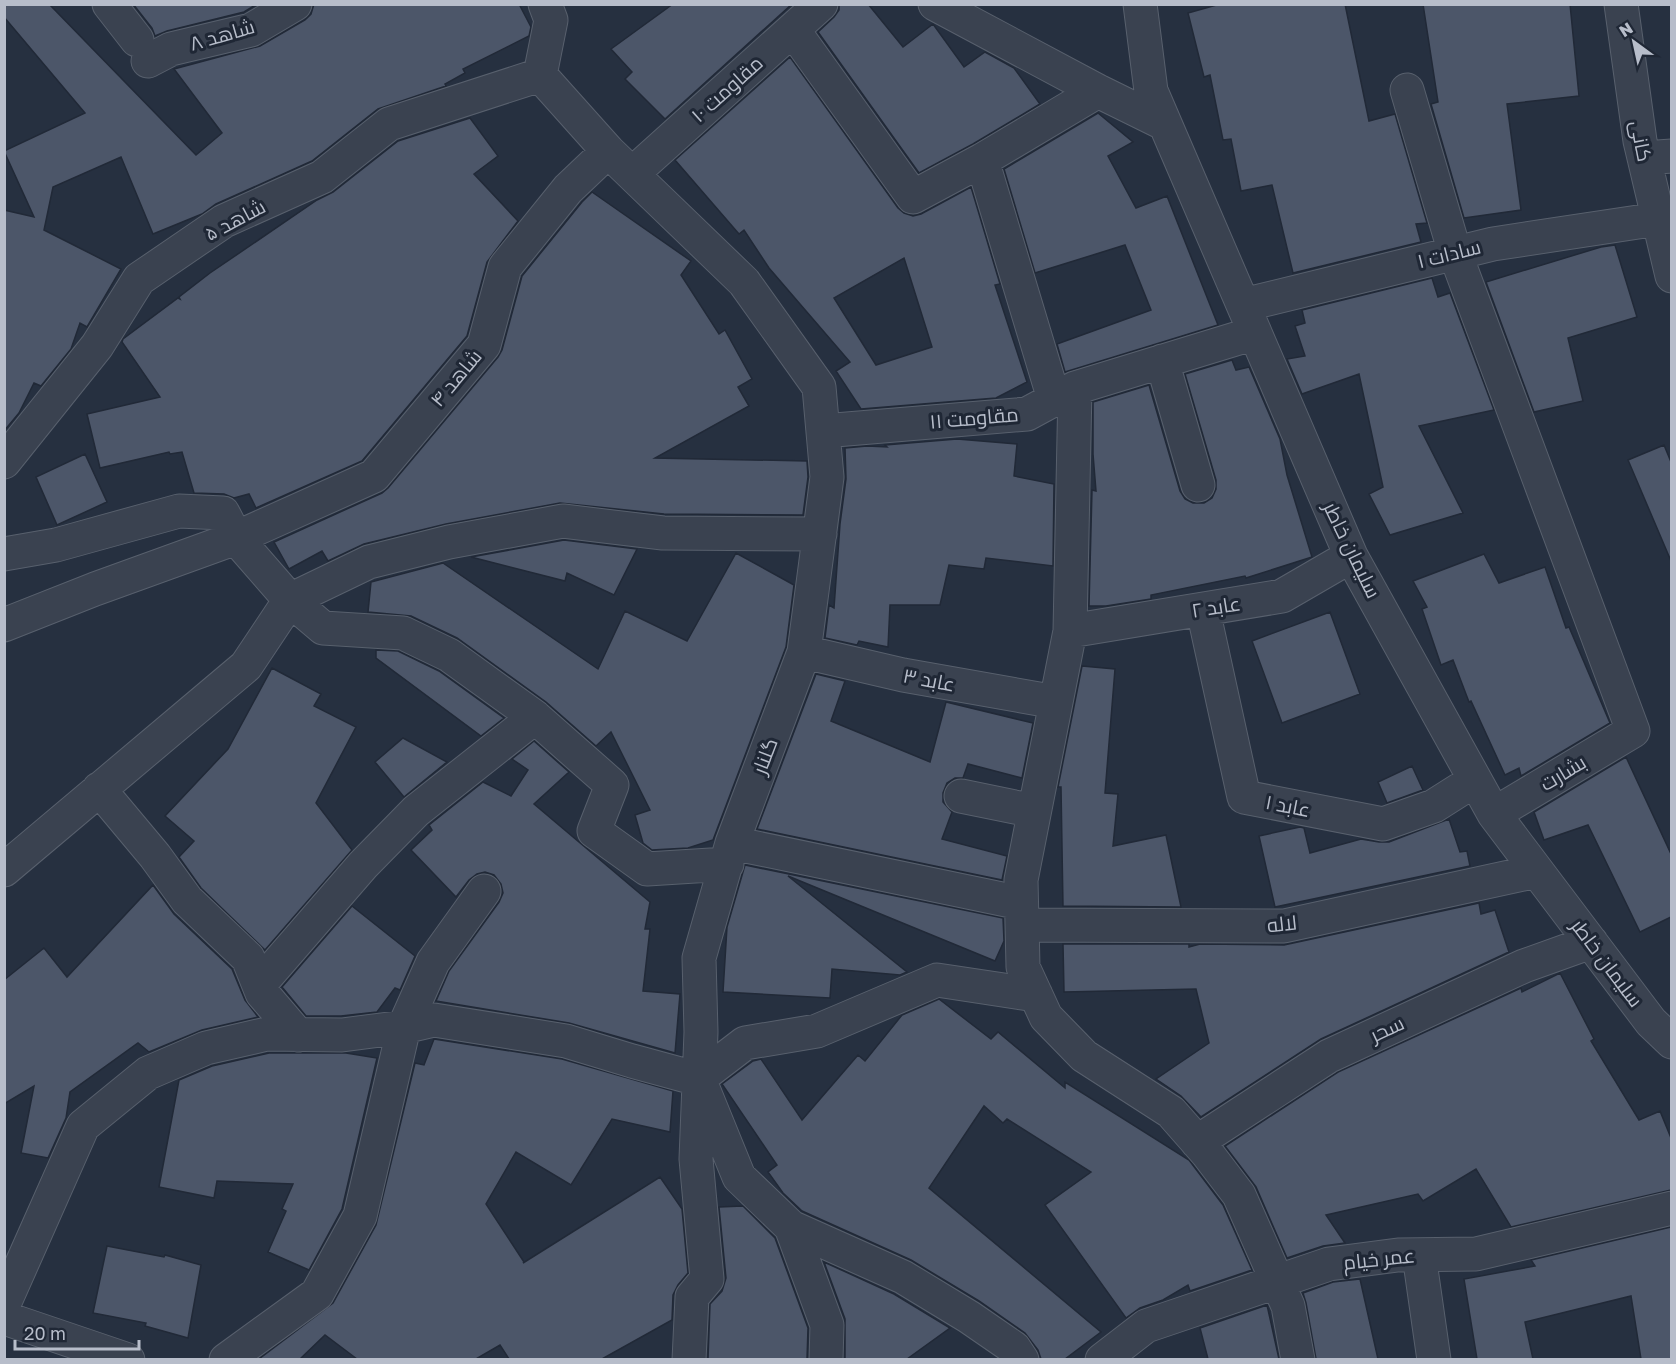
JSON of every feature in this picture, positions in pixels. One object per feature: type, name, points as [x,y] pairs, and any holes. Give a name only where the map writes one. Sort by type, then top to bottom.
[{"type":"street","name":"شاهد ۸","points":[[109,4],[142,50],[171,49],[250,30],[295,4]]},
{"type":"street","name":"مقاومت ۱۰","points":[[632,174],[821,4]]},
{"type":"street","points":[[935,4],[1098,92],[1165,124]]},
{"type":"street","name":"سلیمان خاطر","points":[[1140,4],[1151,91],[1351,556],[1494,814],[1651,1022],[1671,1042]]},
{"type":"street","name":"کانی","points":[[1621,4],[1640,141],[1658,157],[1658,219],[1671,276]]},
{"type":"street","points":[[540,75],[556,10]]},
{"type":"street","points":[[793,30],[913,197],[982,160],[1098,92]]},
{"type":"street","name":"گلنار","points":[[540,75],[608,151],[744,282],[819,387],[827,477],[804,652],[730,854],[699,958],[701,1032],[696,1159],[707,1279],[692,1297],[689,1359]]},
{"type":"street","name":"شاهد ۵","points":[[4,462],[97,346],[139,279],[224,221],[322,177],[388,124],[540,75]]},
{"type":"street","points":[[1407,90],[1455,253]]},
{"type":"street","name":"شاهد ۴","points":[[4,625],[236,538],[374,476],[484,345],[505,267],[568,189],[608,151]]},
{"type":"street","points":[[982,160],[1065,394],[1070,631],[1020,880],[1023,967],[1046,1017],[1084,1056],[1171,1112],[1239,1195],[1288,1306],[1298,1359]]},
{"type":"street","name":"سادات ۱","points":[[1249,319],[1455,253],[1493,244],[1658,219]]},
{"type":"street","name":"بشارت","points":[[1455,253],[1633,731],[1494,814]]},
{"type":"street","name":"مقاومت ۱۱","points":[[823,431],[1027,414],[1065,394],[1162,361],[1249,319]]},
{"type":"street","points":[[1162,361],[1198,485]]},
{"type":"street","points":[[4,554],[56,544],[179,511],[223,513],[236,538],[290,600],[323,628],[404,633],[449,654],[535,717],[416,811],[363,865],[259,986]]},
{"type":"street","points":[[4,870],[246,666],[290,600],[369,562],[449,542],[563,521],[663,533],[820,534]]},
{"type":"street","name":"عابد ۲","points":[[1070,631],[1282,596],[1351,556]]},
{"type":"street","name":"عابد ۱","points":[[1203,610],[1244,797],[1383,824],[1434,806],[1475,780]]},
{"type":"street","name":"عابد ۳","points":[[804,652],[903,675],[1056,702]]},
{"type":"street","name":"لاله","points":[[535,717],[612,785],[594,831],[647,869],[730,854],[1022,914],[1284,926],[1537,871]]},
{"type":"street","points":[[99,789],[155,856],[187,900],[248,958],[262,993],[298,1035]]},
{"type":"street","points":[[961,796],[1034,811]]},
{"type":"street","points":[[226,1359],[317,1294],[360,1216],[404,1027],[432,962],[484,891]]},
{"type":"street","name":"سحر","points":[[1197,1142],[1329,1056],[1524,966],[1591,942]]},
{"type":"street","points":[[698,1078],[745,1043],[817,1031],[937,980],[1036,995]]},
{"type":"street","points":[[4,1304],[83,1126],[148,1073],[206,1048],[267,1034],[342,1035],[404,1027],[434,1020],[566,1041],[632,1062],[698,1078]]},
{"type":"street","points":[[698,1078],[739,1177],[791,1227],[903,1277],[969,1317],[1014,1348],[1023,1359]]},
{"type":"street","name":"عمر خیام","points":[[1102,1359],[1146,1326],[1329,1264],[1398,1255],[1476,1254],[1671,1208]]},
{"type":"street","points":[[791,1227],[827,1325],[826,1359]]},
{"type":"street","points":[[1419,1255],[1434,1359]]},
{"type":"street","points":[[4,1318],[128,1359]]},
{"type":"building","points":[[4,4],[49,4],[196,155],[222,133],[174,69],[260,46],[305,20],[311,14],[314,4],[519,4],[531,27],[529,36],[463,69],[465,73],[445,84],[446,86],[378,109],[312,161],[216,204],[202,214],[153,234],[121,157],[53,187],[44,230],[121,269],[87,327],[80,323],[71,349],[41,386],[34,383],[19,413],[4,431],[4,210],[34,217],[4,151],[85,113],[4,17]]},
{"type":"building","points":[[133,4],[257,4],[244,12],[155,36],[152,28]]},
{"type":"building","points":[[673,4],[792,4],[665,119],[625,79],[632,72],[611,49]]},
{"type":"building","points":[[839,4],[868,4],[903,47],[933,24],[964,67],[985,52],[1014,68],[1040,104],[919,173],[818,32],[834,17],[839,10]]},
{"type":"building","points":[[1220,4],[1345,4],[1369,121],[1395,114],[1427,223],[1416,224],[1421,242],[1293,273],[1272,185],[1241,191],[1231,139],[1223,140],[1210,75],[1204,77],[1188,13]]},
{"type":"building","points":[[1423,4],[1570,4],[1579,96],[1507,104],[1521,210],[1464,218],[1431,104],[1438,102]]},
{"type":"building","points":[[790,57],[898,208],[904,213],[913,216],[921,214],[971,187],[1000,284],[995,285],[1027,382],[996,398],[861,409],[836,371],[850,362],[769,268],[744,230],[739,234],[675,160]],"holes":[[[904,258],[932,347],[876,365],[834,298]]]},
{"type":"building","points":[[1098,113],[1133,142],[1108,156],[1136,208],[1167,196],[1218,325],[1065,372],[1057,344],[1151,310],[1125,245],[1035,273],[1004,169]]},
{"type":"building","points":[[470,118],[498,156],[474,174],[518,221],[487,262],[467,336],[362,461],[256,508],[249,494],[234,498],[224,494],[194,493],[182,452],[170,454],[169,452],[100,468],[87,414],[160,397],[122,342],[123,339],[178,298],[180,299],[179,297],[210,273],[317,200],[333,192],[398,141]]},
{"type":"building","points":[[592,192],[691,261],[681,275],[719,334],[725,330],[752,379],[738,387],[749,406],[655,458],[807,461],[808,477],[803,515],[664,514],[560,503],[446,524],[364,544],[328,561],[322,551],[289,569],[274,542],[382,493],[498,357],[502,350],[522,276]]},
{"type":"building","points":[[1615,245],[1637,317],[1568,338],[1583,401],[1534,412],[1486,282],[1601,247]]},
{"type":"building","points":[[1432,278],[1438,297],[1450,293],[1494,410],[1419,426],[1463,513],[1390,535],[1369,494],[1383,487],[1359,374],[1302,394],[1287,359],[1305,356],[1295,326],[1305,323],[1302,310]]},
{"type":"building","points":[[1232,360],[1236,370],[1249,367],[1280,439],[1287,475],[1312,557],[1246,578],[1245,576],[1151,595],[1151,599],[1106,606],[1089,606],[1092,490],[1096,491],[1093,402],[1149,385],[1180,491],[1185,499],[1193,503],[1204,503],[1212,498],[1216,489],[1216,480],[1185,374]]},
{"type":"building","points":[[957,439],[1017,444],[1014,476],[1054,484],[1053,566],[986,558],[984,569],[949,565],[940,605],[890,605],[888,647],[859,641],[857,645],[825,638],[829,605],[834,608],[840,524],[846,479],[845,448],[887,447],[885,445]]},
{"type":"building","points":[[1664,445],[1671,462],[1671,561],[1628,460]]},
{"type":"building","points":[[85,454],[107,502],[57,525],[36,477]]},
{"type":"building","points":[[564,540],[637,549],[614,595],[567,573],[565,581],[471,557]]},
{"type":"building","points":[[736,553],[794,585],[786,647],[713,840],[688,848],[652,850],[643,843],[635,815],[650,810],[611,732],[596,746],[546,702],[457,638],[411,616],[368,612],[371,582],[443,563],[598,669],[625,611],[687,641]]},
{"type":"building","points":[[1484,554],[1499,583],[1545,567],[1566,628],[1569,627],[1610,723],[1521,776],[1519,768],[1505,775],[1471,701],[1469,702],[1453,660],[1441,665],[1422,609],[1427,607],[1413,581]]},
{"type":"building","points":[[1330,612],[1360,694],[1282,723],[1252,641]]},
{"type":"building","points":[[376,650],[398,651],[439,671],[504,718],[481,736],[376,658]]},
{"type":"building","points":[[1082,666],[1115,669],[1105,793],[1118,794],[1113,846],[1166,835],[1181,907],[1063,906],[1061,787],[1058,787]]},
{"type":"building","points":[[272,668],[321,694],[314,706],[356,727],[316,803],[352,850],[265,950],[201,888],[179,857],[194,841],[165,816],[228,749]]},
{"type":"building","points":[[816,674],[845,681],[831,721],[930,762],[946,702],[1033,723],[1022,778],[968,764],[963,778],[955,778],[947,783],[943,793],[943,802],[952,812],[942,839],[1007,856],[1002,880],[757,829]]},
{"type":"building","points":[[403,738],[447,762],[404,797],[375,762]]},
{"type":"building","points":[[534,741],[569,772],[534,804],[650,902],[645,929],[650,929],[643,991],[680,994],[675,1053],[569,1023],[436,1001],[449,971],[499,902],[503,893],[501,884],[494,875],[485,872],[469,880],[456,897],[411,850],[432,830],[429,825],[483,782],[511,796],[528,770],[512,759]]},
{"type":"building","points":[[1626,757],[1671,854],[1671,917],[1640,932],[1588,825],[1544,840],[1534,812]]},
{"type":"building","points":[[1412,766],[1423,790],[1387,803],[1378,782]]},
{"type":"building","points":[[1449,819],[1460,852],[1467,851],[1470,866],[1275,907],[1259,836],[1304,828],[1310,853],[1361,839],[1389,842]]},
{"type":"building","points":[[745,865],[1003,918],[1004,941],[995,961],[788,876],[907,972],[900,975],[832,969],[830,998],[723,992],[727,927]]},
{"type":"building","points":[[153,885],[174,914],[232,969],[245,1000],[258,1017],[202,1030],[149,1052],[138,1043],[70,1092],[66,1118],[48,1158],[21,1153],[34,1086],[4,1104],[4,980],[44,948],[67,977]]},
{"type":"building","points":[[1479,903],[1481,914],[1495,910],[1509,952],[1321,1039],[1201,1117],[1181,1096],[1156,1079],[1209,1043],[1196,989],[1064,992],[1063,944],[1189,944],[1189,947],[1200,944],[1284,945]]},
{"type":"building","points":[[352,906],[415,956],[400,990],[395,988],[377,1012],[341,1016],[306,1016],[282,987]]},
{"type":"building","points":[[1560,973],[1594,1039],[1591,1041],[1639,1120],[1660,1111],[1671,1138],[1671,1190],[1511,1227],[1476,1169],[1423,1201],[1418,1194],[1326,1215],[1345,1243],[1323,1246],[1287,1258],[1256,1187],[1225,1146],[1338,1072],[1521,988],[1522,992]]},
{"type":"building","points":[[939,999],[991,1039],[998,1032],[1065,1088],[1065,1082],[1189,1160],[1223,1205],[1252,1270],[1190,1291],[1188,1285],[1163,1300],[1140,1308],[1126,1318],[1045,1205],[1091,1172],[1007,1119],[1003,1123],[984,1106],[929,1188],[1101,1332],[1065,1359],[1041,1359],[1038,1350],[1025,1333],[979,1301],[911,1260],[802,1211],[783,1193],[768,1172],[777,1165],[722,1084],[753,1061],[761,1059],[802,1120],[858,1055],[865,1061],[902,1015]]},
{"type":"building","points":[[434,1039],[562,1059],[673,1091],[670,1132],[612,1119],[571,1185],[516,1152],[486,1204],[523,1263],[660,1177],[682,1209],[688,1273],[673,1295],[672,1320],[602,1359],[509,1359],[500,1345],[476,1359],[357,1359],[325,1335],[300,1359],[259,1359],[333,1303],[376,1225],[415,1063],[424,1065]]},
{"type":"building","points":[[269,1053],[346,1053],[377,1058],[342,1209],[309,1270],[268,1252],[286,1211],[282,1209],[293,1184],[217,1181],[214,1198],[159,1187],[179,1080],[212,1066]]},
{"type":"building","points":[[743,1206],[775,1238],[808,1328],[807,1359],[708,1359],[710,1304],[722,1291],[726,1278],[719,1207]]},
{"type":"building","points":[[1671,1227],[1671,1359],[1641,1359],[1631,1296],[1525,1322],[1533,1359],[1477,1359],[1464,1279],[1535,1266],[1531,1260]]},
{"type":"building","points":[[107,1246],[164,1257],[165,1255],[201,1265],[188,1338],[145,1326],[146,1323],[93,1313]]},
{"type":"building","points":[[824,1262],[894,1294],[950,1328],[907,1359],[845,1359],[845,1319]]},
{"type":"building","points":[[1360,1279],[1378,1359],[1316,1359],[1303,1293],[1333,1282]]},
{"type":"building","points":[[1267,1305],[1279,1359],[1208,1359],[1200,1328]]}]
